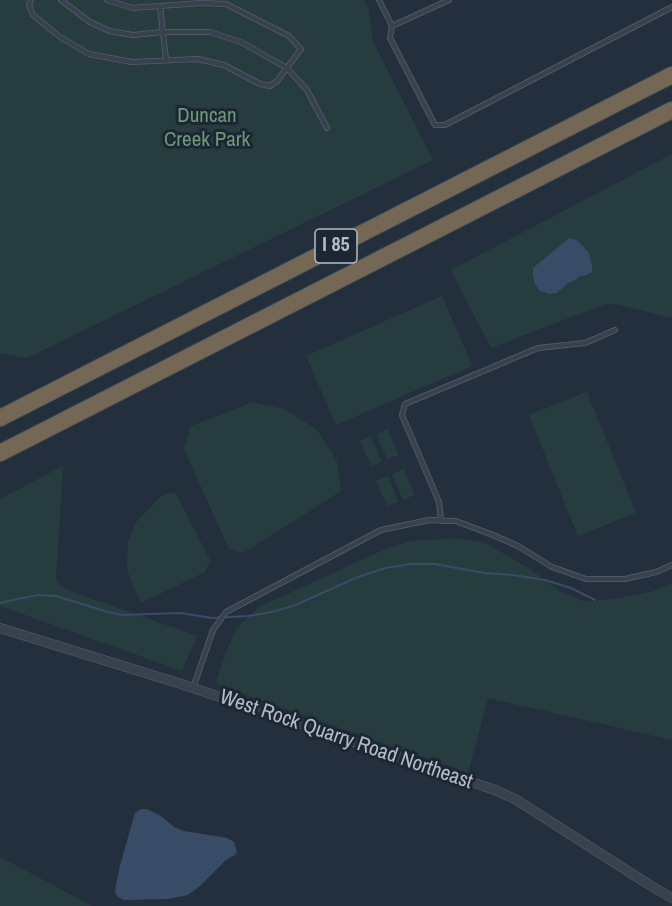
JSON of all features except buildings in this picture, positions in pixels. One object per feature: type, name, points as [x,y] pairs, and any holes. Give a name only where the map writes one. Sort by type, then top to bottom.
[{"type":"highway","name":"I 85","points":[[0,418],[672,75]]},
{"type":"highway","name":"I 85","points":[[0,453],[672,110]]},
{"type":"street","name":"West Rock Quarry Road Northeast","points":[[0,628],[193,688],[495,790],[515,799],[672,898]]},
{"type":"lane","points":[[31,0],[29,5],[33,15],[60,37],[89,54],[132,62],[198,59],[225,65],[260,84],[270,86],[277,81],[301,49],[289,36],[226,4],[201,3],[132,8],[107,0]]},
{"type":"lane","points":[[61,0],[90,22],[109,31],[133,35],[162,32],[210,32],[241,42],[287,68],[307,90],[327,128]]},
{"type":"lane","points":[[379,0],[392,26],[390,38],[430,115],[435,124],[445,125],[672,7]]},
{"type":"lane","points":[[392,26],[449,0]]},
{"type":"lane","points":[[160,6],[166,60]]},
{"type":"lane","points":[[441,521],[439,501],[402,415],[405,404],[538,348],[585,343],[615,330]]},
{"type":"lane","points":[[193,688],[213,630],[226,612],[381,530],[429,520],[456,521],[493,534],[552,567],[586,579],[625,579],[656,572],[672,565]]},
{"type":"green space","name":"Duncan Creek Park","points":[[0,0],[364,0],[369,10],[373,41],[433,160],[27,358],[0,353]]},
{"type":"green space","points":[[672,154],[672,318],[615,304],[605,304],[491,348],[451,270]]},
{"type":"green space","points":[[442,296],[472,366],[336,425],[306,356]]},
{"type":"green space","points":[[587,392],[636,513],[578,536],[529,415]]},
{"type":"green space","points":[[253,402],[284,409],[317,430],[337,461],[341,491],[243,553],[229,549],[184,449],[191,426]]},
{"type":"green space","points":[[388,429],[398,455],[387,459],[376,434]]},
{"type":"green space","points":[[371,436],[382,462],[371,466],[360,441]]},
{"type":"green space","points":[[63,466],[56,578],[59,585],[70,591],[197,636],[182,671],[0,606],[0,499]]},
{"type":"green space","points":[[404,469],[414,495],[403,500],[392,474]]},
{"type":"green space","points":[[388,476],[398,502],[387,506],[376,481]]},
{"type":"green space","points":[[175,492],[210,560],[205,572],[141,603],[127,570],[128,542],[137,521],[161,496]]},
{"type":"green space","points":[[457,538],[485,543],[527,567],[561,592],[582,601],[616,599],[654,591],[672,583],[672,740],[488,698],[468,773],[215,684],[237,628],[259,607],[388,548],[412,541]]},
{"type":"green space","points":[[0,857],[92,906],[0,906]]},
{"type":"water","points":[[569,238],[578,241],[589,253],[592,272],[568,283],[557,293],[549,294],[539,290],[535,284],[533,268]]},
{"type":"water","points":[[141,809],[147,809],[161,816],[174,827],[184,831],[227,838],[234,842],[237,852],[188,895],[167,899],[124,900],[115,892],[116,885],[135,813]]},
{"type":"waterway","points":[[0,603],[39,595],[56,596],[123,615],[181,613],[212,618],[248,616],[293,606],[358,577],[385,568],[410,564],[435,564],[484,573],[545,580],[571,588],[595,600]]}]
